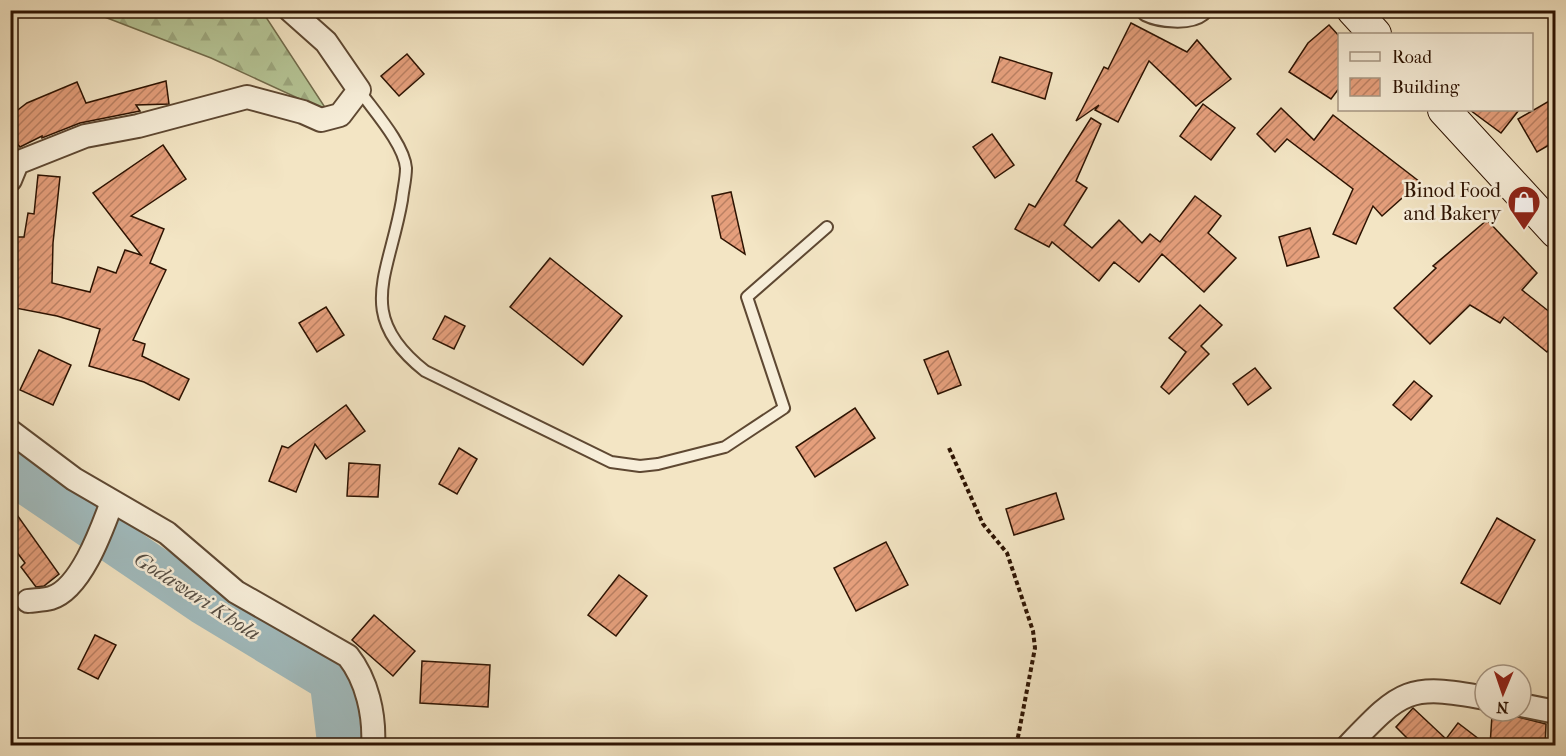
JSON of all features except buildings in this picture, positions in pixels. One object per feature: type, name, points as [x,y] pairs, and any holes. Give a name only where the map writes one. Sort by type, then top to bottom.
[{"type":"street","points":[[10,180],[17,163],[85,136],[138,126],[247,97],[303,112],[321,120],[340,115],[359,90],[326,42],[290,10]]},
{"type":"street","points":[[1148,10],[1156,14],[1194,14],[1200,10]]},
{"type":"street","points":[[1353,10],[1374,33]]},
{"type":"street","points":[[1445,111],[1556,232]]},
{"type":"street","points":[[10,431],[74,479],[167,533],[236,592],[348,656],[359,670],[368,701],[374,728],[373,746]]},
{"type":"street","points":[[28,601],[53,598],[91,557],[112,502]]},
{"type":"street","points":[[1348,746],[1384,708],[1400,696],[1431,692],[1473,697]]},
{"type":"street","points":[[1533,707],[1556,712]]},
{"type":"lane","points":[[359,90],[400,149],[406,168],[397,228],[381,294],[382,314],[388,332],[402,352],[425,371],[611,462],[640,466],[658,464],[725,447],[784,408],[747,297],[827,227]]},
{"type":"path","points":[[949,448],[983,524],[1007,553],[1033,631],[1035,648],[1018,737],[1013,746]]},
{"type":"green space","points":[[89,11],[262,11],[328,112],[211,58]]},
{"type":"waterway","name":"Godawari Khola","points":[[10,471],[203,602],[332,680],[340,746]]},
{"type":"place","name":"Binod Food and Bakery","points":[[1524,231]]}]
